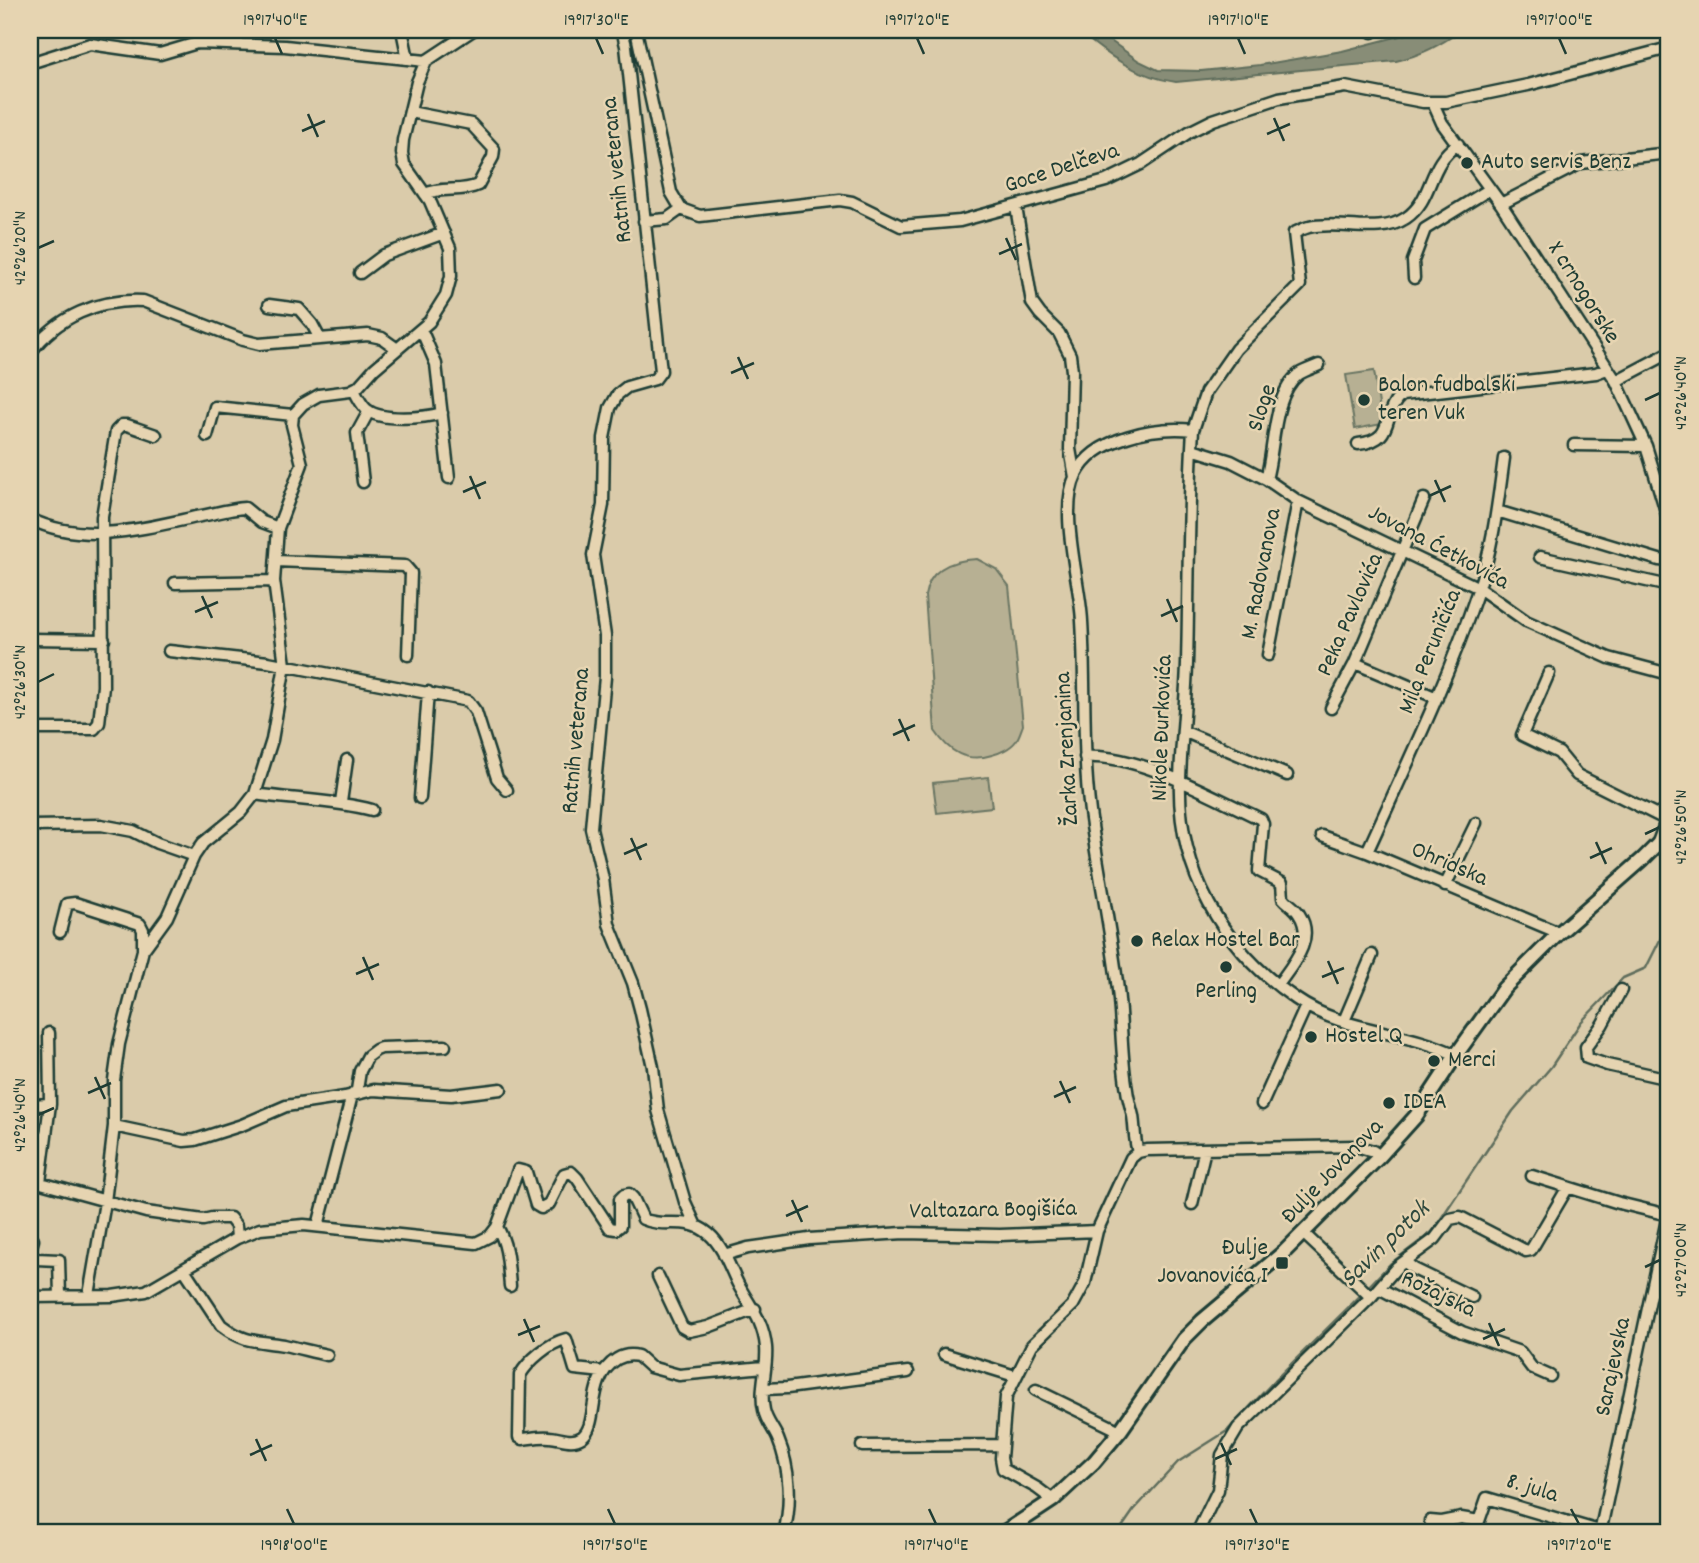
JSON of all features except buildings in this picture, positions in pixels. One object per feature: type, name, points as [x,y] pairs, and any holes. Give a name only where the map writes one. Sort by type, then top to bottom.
[{"type":"street","points":[[402,30],[408,59]]},
{"type":"street","points":[[143,950],[167,917],[194,856],[203,843],[241,812],[255,794],[272,740],[285,665],[274,581],[278,527],[302,464],[292,425],[293,415],[303,404],[318,395],[354,390],[396,348],[421,329],[441,306],[449,285],[451,257],[444,233],[425,194],[404,164],[402,153],[417,82],[426,61],[473,30]]},
{"type":"street","name":"Ratnih veterana","points":[[618,30],[625,39],[661,371],[655,379],[627,387],[618,394],[610,408],[604,438],[603,505],[593,555],[604,628],[605,677],[591,828],[603,879],[609,924],[633,983],[653,1067],[658,1110],[685,1202],[696,1226],[708,1232],[724,1255],[762,1325],[766,1349],[764,1410],[781,1446],[788,1475],[788,1509],[784,1533]]},
{"type":"street","points":[[636,30],[671,192],[681,209],[667,219],[644,221]]},
{"type":"street","points":[[30,63],[90,44],[160,54],[197,43],[257,44],[426,61]]},
{"type":"street","name":"Goce Delčeva","points":[[681,209],[700,216],[840,200],[852,202],[901,226],[960,221],[1106,181],[1141,164],[1189,132],[1232,113],[1279,97],[1345,88],[1433,103],[1459,100],[1669,48]]},
{"type":"street","name":"X crnogorske","points":[[1433,103],[1442,123],[1501,204],[1616,381],[1646,446],[1669,521]]},
{"type":"street","points":[[410,111],[471,124],[494,149],[493,158],[478,186],[461,190],[433,190],[425,194]]},
{"type":"street","name":"Nikole Đurkovića","points":[[1456,1055],[1437,1046],[1344,1021],[1307,1006],[1278,985],[1225,931],[1202,895],[1186,851],[1180,781],[1187,675],[1193,429],[1206,392],[1236,349],[1300,285],[1294,233],[1309,227],[1399,222],[1416,209],[1440,160],[1458,144]]},
{"type":"street","points":[[1501,204],[1581,163],[1669,153]]},
{"type":"street","points":[[1415,278],[1413,261],[1426,229],[1490,189]]},
{"type":"street","name":"Žarka Zrenjanina","points":[[1016,207],[1030,295],[1036,309],[1063,339],[1071,362],[1070,449],[1075,477],[1070,516],[1073,567],[1082,617],[1085,665],[1085,757],[1090,811],[1118,986],[1126,1088],[1138,1152]]},
{"type":"street","points":[[360,273],[384,255],[444,233]]},
{"type":"street","points":[[30,352],[45,336],[78,311],[91,306],[131,300],[143,301],[251,343],[271,344],[376,335],[396,348]]},
{"type":"street","points":[[269,305],[299,309],[320,339]]},
{"type":"street","points":[[421,329],[436,365],[449,478]]},
{"type":"street","points":[[1616,381],[1669,354]]},
{"type":"street","name":"Sloge","points":[[1266,479],[1273,432],[1281,403],[1297,376],[1320,365]]},
{"type":"street","points":[[1358,444],[1373,443],[1383,435],[1397,399],[1402,395],[1596,373],[1606,369]]},
{"type":"street","points":[[354,390],[369,411],[399,418],[442,413]]},
{"type":"street","points":[[207,436],[215,407],[293,415]]},
{"type":"street","points":[[363,482],[357,433],[369,411]]},
{"type":"street","points":[[30,729],[97,727],[103,686],[104,640],[101,534],[116,430],[127,425],[156,436]]},
{"type":"street","points":[[1075,477],[1084,463],[1099,450],[1130,436],[1160,428],[1193,429]]},
{"type":"street","points":[[1574,444],[1646,446]]},
{"type":"street","name":"Jovana Ćetkovića","points":[[1192,449],[1231,461],[1266,479],[1298,501],[1479,588],[1526,621],[1609,658],[1669,674]]},
{"type":"street","name":"Mila Peruničića","points":[[1367,852],[1437,698],[1479,588],[1497,511],[1504,458]]},
{"type":"street","name":"Peka Pavlovića","points":[[1331,708],[1355,663],[1424,499]]},
{"type":"street","name":"M. Radovanova","points":[[1268,655],[1298,501]]},
{"type":"street","points":[[30,519],[48,528],[74,534],[101,534],[245,508],[262,522],[278,527]]},
{"type":"street","points":[[1497,511],[1651,558],[1669,561]]},
{"type":"street","points":[[1540,557],[1669,586]]},
{"type":"street","points":[[276,561],[405,566],[411,573],[408,655]]},
{"type":"street","points":[[175,583],[274,581]]},
{"type":"street","points":[[30,639],[104,640]]},
{"type":"street","points":[[169,651],[285,665],[468,701],[474,706],[497,778],[507,790]]},
{"type":"street","points":[[1355,663],[1437,698]]},
{"type":"street","points":[[1549,673],[1522,735],[1559,753],[1577,775],[1667,816],[1664,838]]},
{"type":"street","points":[[420,798],[428,692]]},
{"type":"street","points":[[1183,731],[1287,775]]},
{"type":"street","points":[[1085,757],[1122,759],[1180,781],[1261,819],[1263,824],[1259,871],[1282,883],[1285,902],[1296,909],[1305,925],[1301,950],[1278,985]]},
{"type":"street","points":[[341,802],[348,760]]},
{"type":"street","points":[[255,794],[289,800],[341,802],[372,810]]},
{"type":"street","points":[[1445,886],[1476,822]]},
{"type":"street","points":[[30,826],[102,825],[133,831],[194,856]]},
{"type":"street","name":"Ohridska","points":[[1322,836],[1367,852],[1559,933]]},
{"type":"street","name":"Đulje Jovanova","points":[[1012,1531],[1088,1469],[1120,1432],[1184,1339],[1303,1233],[1380,1156],[1416,1116],[1504,988],[1559,933],[1664,838]]},
{"type":"street","points":[[60,932],[67,904],[75,903],[140,924],[143,930],[143,950],[119,1044],[114,1080],[114,1126],[105,1202],[89,1295]]},
{"type":"street","points":[[1344,1021],[1372,955]]},
{"type":"street","points":[[1621,989],[1602,1025],[1586,1047],[1587,1058],[1607,1066],[1669,1079]]},
{"type":"street","points":[[1262,1104],[1307,1006]]},
{"type":"street","points":[[49,1033],[50,1104],[35,1181],[105,1202],[183,1219],[230,1218],[236,1226],[237,1238]]},
{"type":"street","points":[[318,1226],[352,1095],[357,1090],[360,1071],[368,1056],[381,1048],[445,1046]]},
{"type":"street","points":[[114,1126],[176,1140],[195,1140],[242,1125],[286,1106],[373,1090],[452,1096],[501,1089]]},
{"type":"street","points":[[30,1105],[50,1104]]},
{"type":"street","points":[[1138,1152],[1356,1146],[1380,1156]]},
{"type":"street","points":[[1192,1204],[1205,1149]]},
{"type":"street","name":"Valtazara Bogišića","points":[[724,1255],[778,1243],[890,1234],[1000,1235],[1097,1231],[1127,1163],[1138,1152]]},
{"type":"street","points":[[30,1297],[112,1296],[146,1291],[237,1238],[260,1229],[318,1226],[471,1243],[485,1240],[497,1227],[516,1172],[520,1169],[526,1172],[539,1208],[548,1206],[563,1176],[570,1172],[577,1178],[610,1228],[616,1229],[620,1226],[620,1199],[626,1194],[634,1198],[640,1217],[647,1221],[682,1222],[696,1226]]},
{"type":"street","points":[[1532,1176],[1619,1203],[1669,1212]]},
{"type":"street","points":[[1197,1533],[1218,1490],[1220,1463],[1229,1439],[1330,1335],[1367,1292],[1379,1288],[1405,1262],[1434,1239],[1450,1219],[1457,1216],[1529,1251],[1568,1187]]},
{"type":"street","name":"Sarajevska","points":[[1602,1533],[1669,1212]]},
{"type":"street","points":[[497,1227],[507,1251],[510,1286]]},
{"type":"street","points":[[1053,1500],[1003,1469],[1003,1406],[1032,1345],[1073,1305],[1085,1283],[1097,1231]]},
{"type":"street","name":"Rožajska","points":[[1303,1233],[1367,1292]]},
{"type":"street","points":[[31,1247],[36,1259],[59,1261],[60,1296]]},
{"type":"street","points":[[1405,1262],[1472,1297]]},
{"type":"street","points":[[184,1269],[221,1325],[237,1336],[258,1343],[282,1345],[327,1355]]},
{"type":"street","points":[[658,1276],[682,1327],[689,1331],[708,1327],[755,1309]]},
{"type":"street","name":"Rožajska","points":[[1379,1288],[1462,1332],[1520,1353],[1532,1368],[1550,1376]]},
{"type":"street","points":[[603,1372],[575,1369],[566,1339],[553,1344],[520,1375],[519,1437],[523,1440],[550,1437],[570,1441],[584,1436],[589,1428],[591,1411],[603,1372],[629,1354],[638,1356],[650,1367],[679,1375],[764,1367]]},
{"type":"street","points":[[944,1354],[1015,1376]]},
{"type":"street","points":[[764,1389],[908,1372]]},
{"type":"street","points":[[1036,1390],[1120,1432]]},
{"type":"street","points":[[862,1446],[1002,1445]]},
{"type":"street","name":"8. jula","points":[[1430,1521],[1461,1518],[1479,1521],[1486,1498],[1602,1533]]},
{"type":"shaded area","points":[[1077,30],[1095,30],[1139,61],[1158,70],[1201,71],[1260,65],[1342,51],[1423,30],[1462,30],[1430,49],[1396,61],[1176,82],[1148,75],[1123,64]]},
{"type":"shaded area","name":"Balon fudbalski teren Vuk","points":[[1374,371],[1382,424],[1355,429],[1346,375]]},
{"type":"shaded area","points":[[977,559],[996,569],[1009,586],[1023,725],[1014,744],[1002,752],[974,758],[952,750],[935,731],[925,596],[931,579],[943,567],[959,561]]},
{"type":"shaded area","points":[[988,777],[992,807],[937,813],[933,783]]},
{"type":"waterway","name":"Savin potok","points":[[1366,1289],[1390,1264],[1432,1232],[1513,1111],[1551,1067],[1581,1022],[1623,978],[1646,968],[1669,922]]},
{"type":"waterway","name":"Savin potok","points":[[1118,1533],[1134,1510],[1178,1462],[1227,1431],[1362,1294]]},
{"type":"place","name":"Auto servis Benz","points":[[1467,163]]},
{"type":"place","name":"Balon fudbalski teren Vuk","points":[[1364,400]]},
{"type":"place","name":"Relax Hostel Bar","points":[[1137,941]]},
{"type":"place","name":"Perling","points":[[1226,967]]},
{"type":"place","name":"Hostel Q","points":[[1311,1037]]},
{"type":"place","name":"Merci","points":[[1434,1061]]},
{"type":"place","name":"IDEA","points":[[1389,1103]]},
{"type":"place","name":"Đulje Jovanovića I","points":[[1282,1263]]}]
